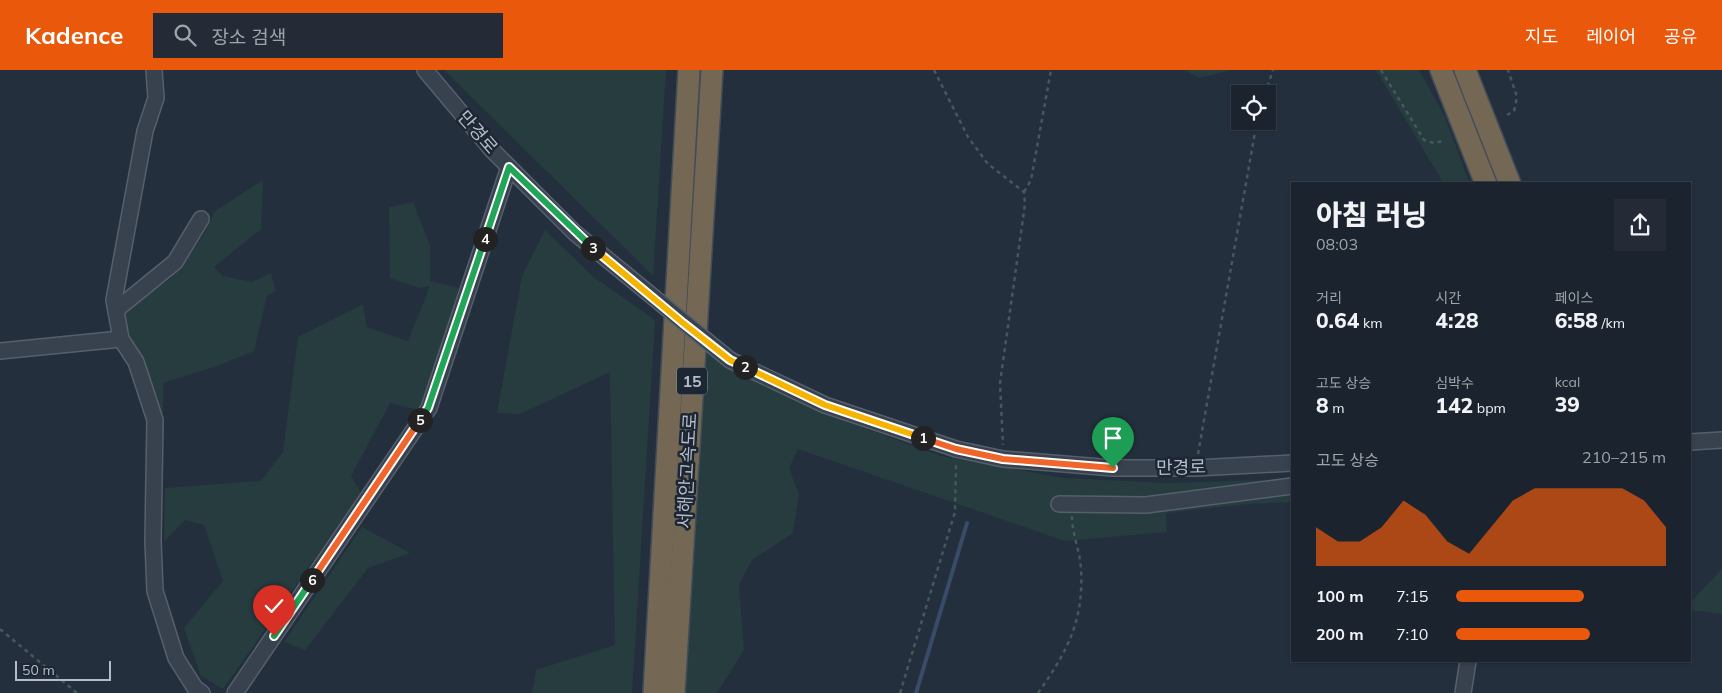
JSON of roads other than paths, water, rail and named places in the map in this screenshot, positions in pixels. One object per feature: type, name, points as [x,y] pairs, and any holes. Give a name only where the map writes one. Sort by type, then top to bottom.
[{"type":"highway","name":"서해안고속도로","points":[[654,693],[689,70]]},
{"type":"highway","name":"서해안고속도로","points":[[674,693],[712,70]]},
{"type":"highway","points":[[1441,70],[1485,182]]},
{"type":"highway","points":[[1465,70],[1509,182]]},
{"type":"street","points":[[154,70],[156,98],[143,140],[114,300],[121,339],[136,362],[155,420],[153,541],[155,591],[176,658],[195,688],[202,693]]},
{"type":"street","name":"만경로","points":[[425,70],[509,167],[575,233],[730,360],[825,405],[956,449],[1003,459],[1113,468],[1196,468],[1291,463]]},
{"type":"street","points":[[236,693],[428,408],[509,167]]},
{"type":"street","points":[[116,310],[175,262],[201,219]]},
{"type":"street","points":[[0,351],[121,339]]},
{"type":"street","points":[[1691,442],[1722,440]]},
{"type":"street","points":[[1066,504],[1146,505],[1291,486]]},
{"type":"street","points":[[1463,693],[1468,662]]},
{"type":"waterway","points":[[916,693],[967,523]]}]
